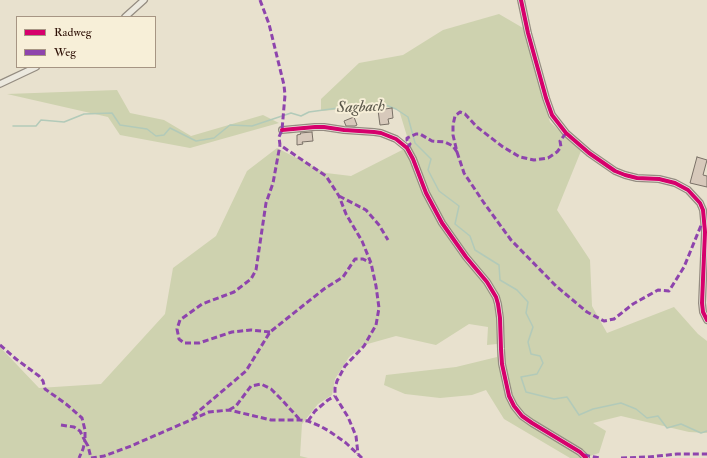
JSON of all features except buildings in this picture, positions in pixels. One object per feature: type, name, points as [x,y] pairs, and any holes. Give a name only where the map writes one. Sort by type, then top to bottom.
[{"type":"street","points":[[126,16],[144,0]]},
{"type":"street","points":[[521,0],[528,33],[546,98],[552,115],[558,124],[566,133],[589,152],[615,171],[637,178],[659,179],[675,183],[688,190],[700,203],[703,210],[705,225],[702,303],[703,312],[707,320]]},
{"type":"street","points":[[0,84],[34,68]]},
{"type":"street","points":[[282,130],[324,127],[381,133],[396,139],[407,148],[413,159],[426,193],[439,218],[462,251],[487,282],[496,297],[500,318],[502,364],[509,396],[514,406],[522,416],[580,452],[586,458]]},
{"type":"green space","points":[[499,14],[523,28],[550,122],[581,151],[557,210],[590,260],[592,306],[607,333],[674,307],[698,334],[707,341],[707,433],[689,432],[621,416],[593,423],[606,431],[599,453],[584,458],[570,458],[504,419],[486,390],[472,395],[440,398],[405,394],[384,385],[386,375],[456,367],[497,357],[497,344],[487,345],[488,327],[469,324],[436,345],[396,336],[364,345],[349,357],[335,379],[332,395],[318,404],[302,424],[300,456],[308,458],[0,458],[0,347],[39,388],[101,384],[165,314],[173,268],[216,236],[247,171],[277,148],[326,173],[351,176],[410,146],[399,110],[382,106],[321,111],[321,99],[359,63],[403,55],[443,30]]},
{"type":"green space","points":[[117,90],[130,113],[164,120],[191,136],[263,115],[279,123],[190,148],[120,135],[108,117],[7,94]]},
{"type":"waterway","name":"Sagbach","points":[[13,126],[36,126],[41,120],[64,122],[84,114],[112,113],[120,125],[147,129],[156,136],[164,135],[170,128],[196,141],[214,138],[230,125],[252,126],[291,113],[301,116],[309,112],[338,108],[362,110],[383,104],[396,109],[408,117],[415,143],[431,159],[428,170],[439,191],[459,206],[455,224],[470,236],[475,250],[499,265],[500,280],[517,290],[528,302],[526,313],[533,327],[528,342],[531,354],[540,356],[543,363],[537,374],[521,377],[526,392],[554,399],[567,397],[579,415],[593,409],[621,403],[636,409],[647,418],[658,416],[667,428],[681,424],[701,433],[707,431]]},
{"type":"marked path","points":[[260,0],[269,24],[284,85],[285,95],[282,130],[279,137],[280,145],[326,176],[339,196],[346,214],[362,241],[371,263],[376,286],[379,308],[376,325],[364,346],[345,366],[335,388],[335,396],[348,417],[356,436],[358,454]]},
{"type":"marked path","points":[[407,148],[410,144],[407,138],[420,134],[432,141],[445,142],[453,146],[457,152],[453,135],[453,125],[455,116],[460,112],[465,114],[477,127],[503,147],[520,157],[534,160],[548,158],[557,152],[561,147],[560,141],[566,133]]},
{"type":"marked path","points":[[270,332],[251,330],[232,332],[199,343],[184,343],[179,339],[177,329],[180,320],[202,304],[234,292],[251,279],[256,270],[266,203],[273,183],[280,145]]},
{"type":"marked path","points":[[457,152],[464,173],[511,240],[556,286],[587,312],[604,321],[614,319],[633,304],[658,290],[669,291],[684,267],[702,223]]},
{"type":"marked path","points":[[339,196],[366,210],[379,225],[388,240]]},
{"type":"marked path","points":[[193,416],[246,371],[270,332],[324,289],[343,277],[355,259],[363,259],[371,263]]},
{"type":"marked path","points":[[0,345],[39,376],[43,381],[45,389],[82,418],[85,430],[85,441],[91,458],[104,456],[131,446],[209,412],[229,410],[271,420],[308,421],[329,431],[346,443],[362,458]]},
{"type":"marked path","points":[[229,410],[236,406],[251,386],[261,384],[271,389],[300,420]]},
{"type":"marked path","points":[[308,421],[315,411],[335,396]]},
{"type":"marked path","points":[[61,425],[74,427],[80,431],[85,441],[79,458]]},
{"type":"marked path","points":[[621,458],[677,454],[707,454]]},
{"type":"marked path","points":[[584,455],[600,458]]},
{"type":"cycle path","points":[[521,0],[528,33],[546,98],[552,115],[566,133],[589,153],[615,171],[637,178],[659,179],[675,183],[688,190],[700,203],[703,210],[705,232],[702,303],[703,312],[707,320]]},
{"type":"cycle path","points":[[282,130],[324,127],[381,133],[396,139],[407,148],[413,159],[426,193],[442,223],[466,257],[487,282],[496,297],[500,318],[502,364],[509,396],[514,406],[522,416],[580,452],[586,458]]}]
